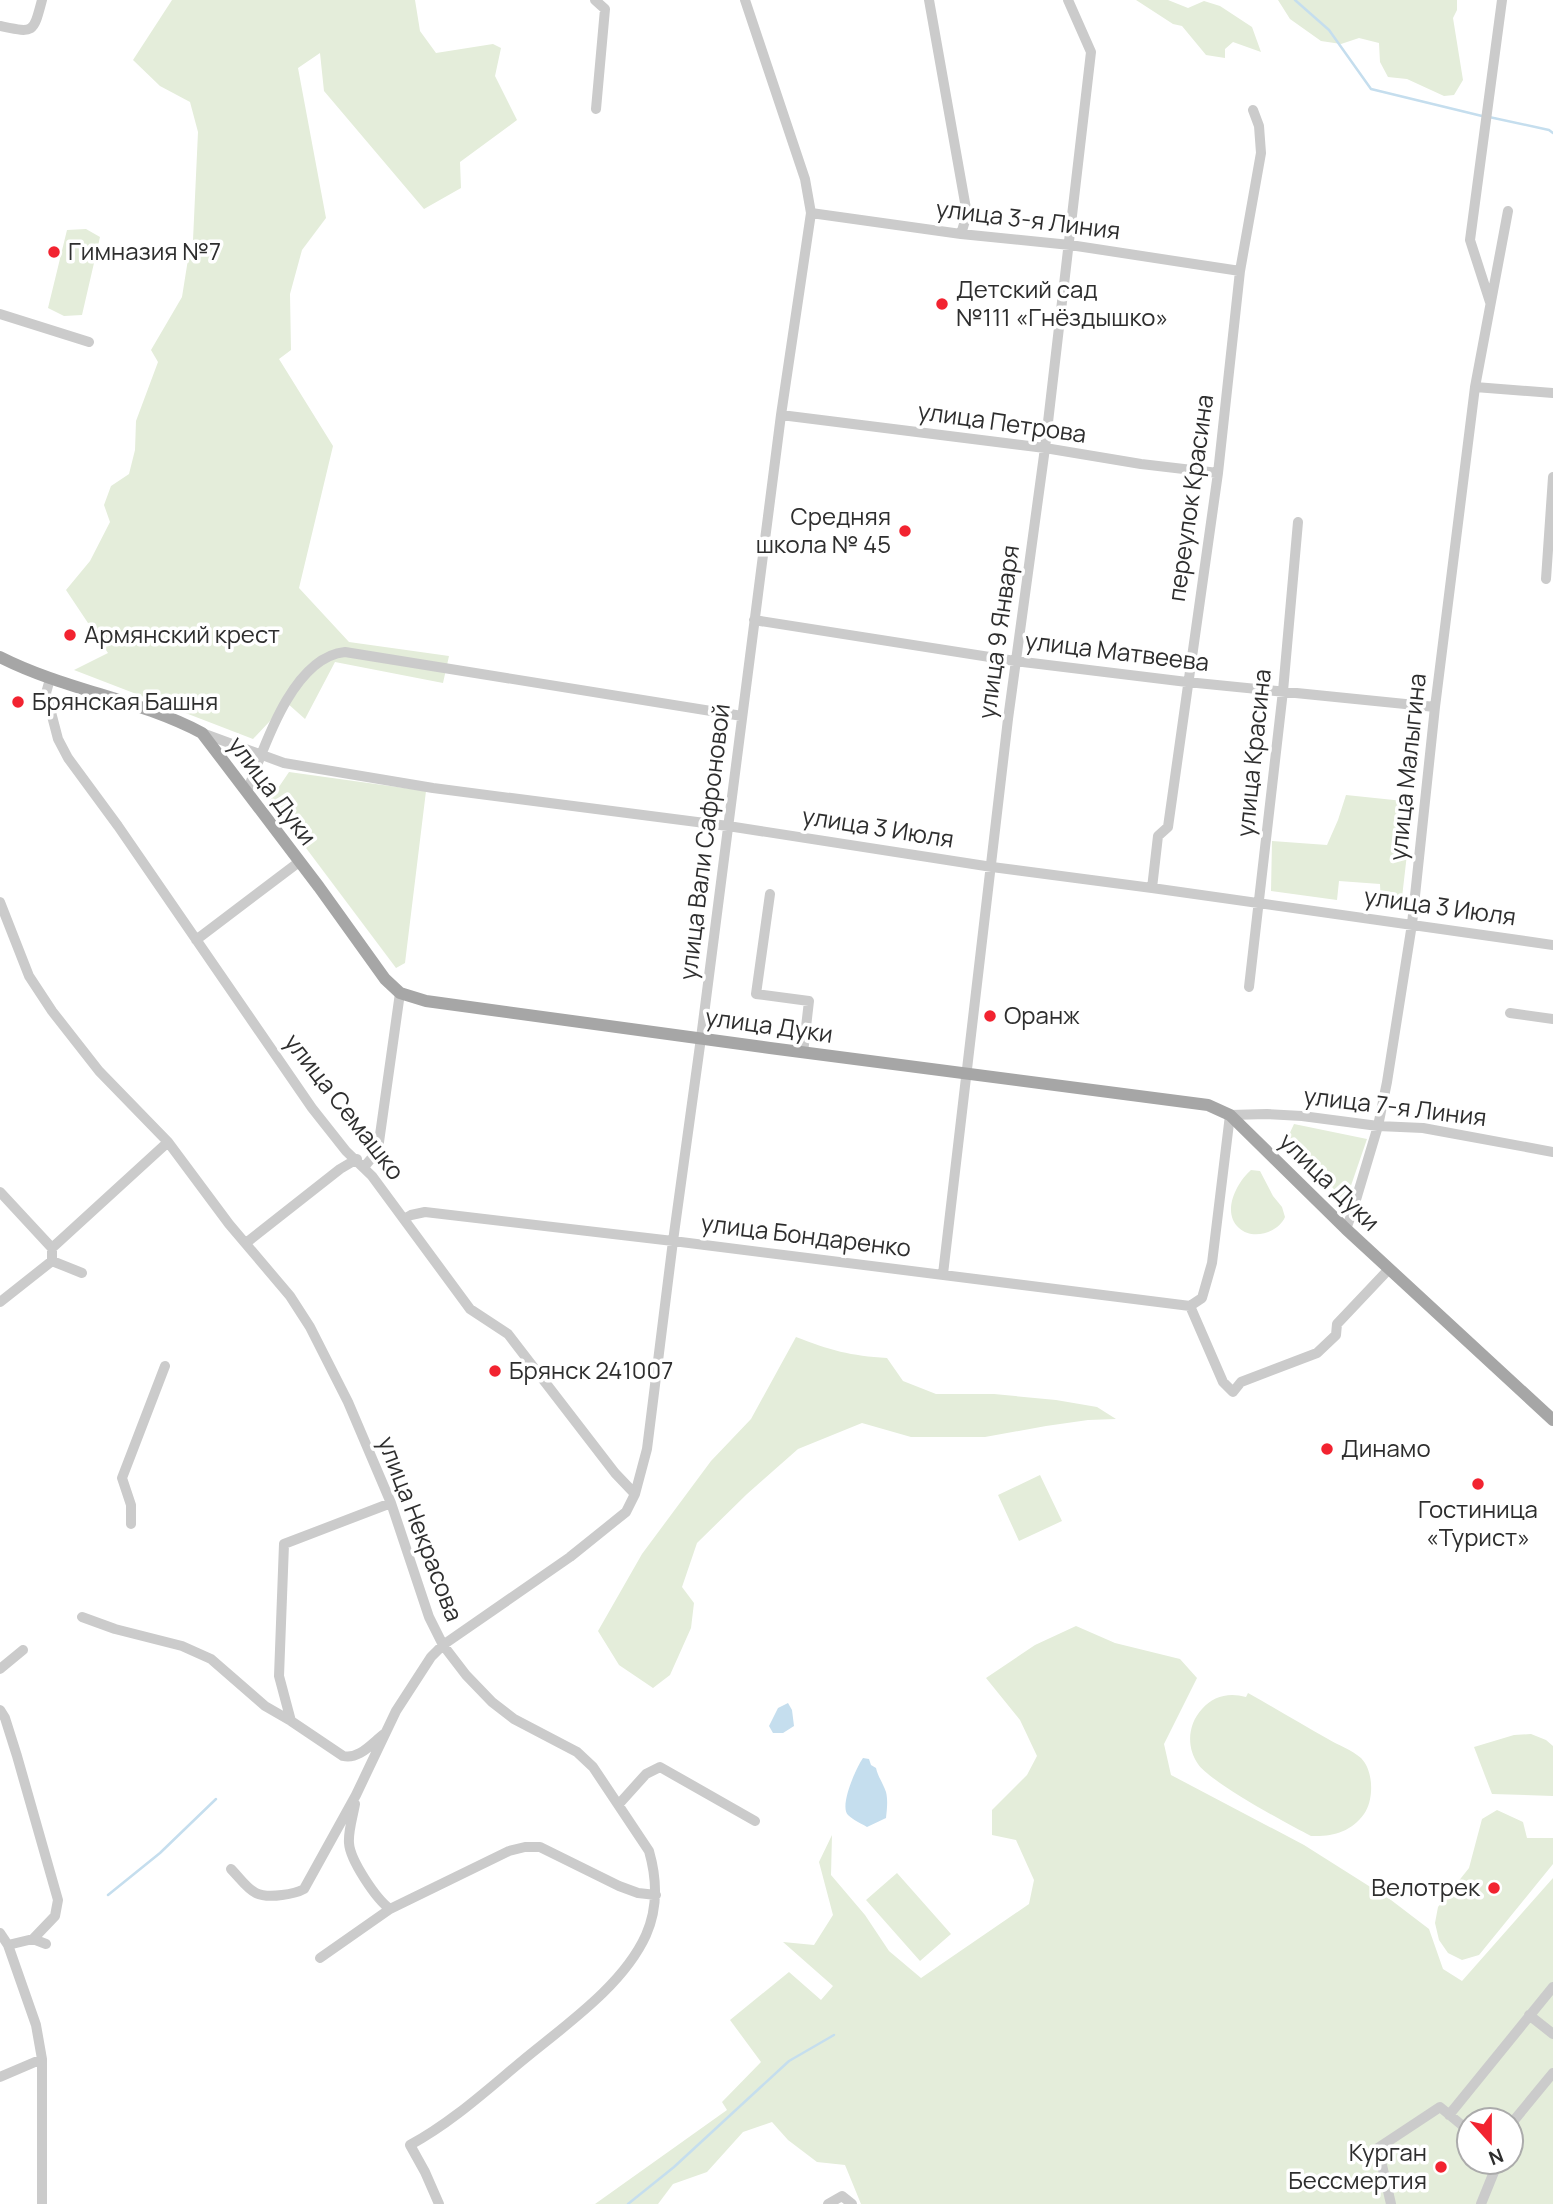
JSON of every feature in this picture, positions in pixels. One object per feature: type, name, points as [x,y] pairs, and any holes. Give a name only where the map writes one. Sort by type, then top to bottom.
[{"type":"main road","name":"улица Дуки","points":[[0,657],[50,679],[177,719],[202,733],[385,979],[400,993],[426,1001],[1208,1105],[1230,1115],[1346,1229],[1553,1420]]},
{"type":"street","points":[[0,26],[30,30],[36,26],[42,0]]},
{"type":"street","points":[[595,0],[605,9],[596,108]]},
{"type":"street","name":"улица Вали Сафроновой","points":[[356,1796],[396,1711],[431,1657],[443,1645],[570,1557],[626,1512],[635,1494],[649,1439],[781,415],[811,213],[805,179],[745,0]]},
{"type":"street","points":[[929,0],[967,214],[961,234]]},
{"type":"street","name":"улица 9 Января","points":[[943,1274],[1015,661],[1070,244],[1091,51],[1068,0]]},
{"type":"street","name":"улица Малыгина","points":[[1491,304],[1470,240],[1502,0]]},
{"type":"street","name":"переулок Красина","points":[[1152,888],[1158,836],[1168,827],[1218,473],[1240,271],[1261,153],[1259,126],[1253,110]]},
{"type":"street","name":"улица Малыгина","points":[[1346,1229],[1378,1126],[1387,1082],[1412,924],[1435,707],[1475,387],[1508,211]]},
{"type":"street","name":"улица 3-я Линия","points":[[811,213],[961,234],[1070,244],[1240,271]]},
{"type":"street","points":[[0,314],[89,342]]},
{"type":"street","points":[[1475,387],[1553,393]]},
{"type":"street","name":"улица Петрова","points":[[781,415],[1218,473]]},
{"type":"street","points":[[1546,579],[1553,477]]},
{"type":"street","name":"улица Красина","points":[[1249,988],[1283,691],[1298,522]]},
{"type":"street","name":"улица Матвеева","points":[[754,620],[1015,661],[1435,707]]},
{"type":"street","points":[[247,792],[269,733],[304,676],[335,653],[345,652],[742,716]]},
{"type":"street","name":"улица Семашко","points":[[50,679],[46,693],[58,739],[68,758],[118,826],[312,1108],[360,1163],[470,1309],[508,1335],[615,1473],[635,1494]]},
{"type":"street","name":"улица 3 Июля","points":[[202,733],[284,763],[433,788],[728,826],[992,867],[1553,945]]},
{"type":"street","points":[[196,940],[299,862]]},
{"type":"street","points":[[770,894],[756,994],[809,1001],[803,1053]]},
{"type":"street","name":"улица Некрасова","points":[[0,902],[29,976],[52,1011],[99,1071],[168,1142],[229,1224],[290,1296],[310,1327],[348,1402],[391,1503],[429,1617],[443,1645],[471,1681],[492,1702],[514,1719],[577,1752],[593,1767],[649,1852],[656,1895],[653,1918],[645,1938],[621,1974],[588,2007],[478,2097],[410,2145],[439,2204]]},
{"type":"street","points":[[246,1243],[340,1169],[360,1163],[376,1153],[400,993]]},
{"type":"street","points":[[1510,1013],[1553,1019]]},
{"type":"street","points":[[1230,1115],[1212,1263],[1202,1298],[1190,1306],[1223,1382],[1233,1392],[1241,1382],[1317,1353],[1336,1335],[1337,1324],[1389,1269]]},
{"type":"street","name":"улица 7-я Линия","points":[[1230,1115],[1302,1116],[1378,1126],[1423,1128],[1553,1152]]},
{"type":"street","points":[[52,1248],[168,1142]]},
{"type":"street","points":[[0,1192],[52,1248],[52,1261]]},
{"type":"street","name":"улица Бондаренко","points":[[404,1219],[425,1212],[1190,1306]]},
{"type":"street","points":[[52,1261],[82,1273]]},
{"type":"street","points":[[0,1302],[52,1261]]},
{"type":"street","points":[[131,1524],[131,1505],[122,1478],[165,1366]]},
{"type":"street","points":[[291,1721],[279,1676],[284,1544],[391,1503]]},
{"type":"street","points":[[82,1617],[115,1629],[182,1646],[211,1658],[265,1706],[348,1758],[356,1756],[385,1732]]},
{"type":"street","points":[[1,1668],[23,1650]]},
{"type":"street","points":[[0,1710],[17,1756],[58,1900],[55,1916],[33,1940]]},
{"type":"street","points":[[619,1804],[646,1774],[660,1767],[755,1821]]},
{"type":"street","points":[[231,1869],[257,1895],[272,1897],[299,1892],[308,1884],[356,1796]]},
{"type":"street","points":[[356,1796],[349,1847],[373,1890],[390,1909]]},
{"type":"street","points":[[320,1958],[390,1909],[509,1851],[525,1847],[540,1847],[619,1886],[638,1893],[656,1895]]},
{"type":"street","points":[[0,1933],[8,1945],[36,2025],[42,2059],[42,2204]]},
{"type":"street","points":[[8,1945],[33,1940],[46,1944]]},
{"type":"street","points":[[1449,2115],[1553,1987]]},
{"type":"street","points":[[1529,2015],[1553,2033]]},
{"type":"street","points":[[0,2077],[42,2059]]},
{"type":"street","points":[[1525,2107],[1553,2073]]},
{"type":"street","points":[[1391,2204],[1378,2148],[1440,2107],[1455,2121]]},
{"type":"street","points":[[1481,2204],[1493,2176]]},
{"type":"street","points":[[828,2204],[842,2196],[852,2204]]},
{"type":"green space","points":[[172,0],[415,0],[420,31],[436,53],[493,44],[501,48],[495,76],[517,120],[460,162],[461,188],[424,209],[324,91],[320,53],[298,68],[326,218],[302,250],[290,294],[291,350],[279,359],[333,446],[299,588],[349,642],[449,656],[443,683],[335,662],[305,719],[287,703],[253,739],[74,670],[108,653],[66,590],[90,561],[110,522],[104,505],[111,486],[129,474],[135,450],[136,421],[158,362],[151,350],[182,297],[193,240],[198,132],[190,102],[160,86],[133,60]]},
{"type":"green space","points":[[1136,0],[1168,0],[1188,8],[1204,1],[1220,6],[1252,27],[1261,52],[1233,42],[1225,49],[1225,58],[1206,55],[1182,26],[1173,24]]},
{"type":"green space","points":[[1278,0],[1457,0],[1457,10],[1453,18],[1463,80],[1454,95],[1444,96],[1407,79],[1388,77],[1380,62],[1379,43],[1359,38],[1341,44],[1321,41],[1290,19]]},
{"type":"green space","points":[[86,229],[100,237],[82,315],[64,316],[48,308],[67,230]]},
{"type":"green space","points":[[289,772],[426,791],[405,963],[396,968],[270,800]]},
{"type":"green space","points":[[1346,795],[1413,802],[1401,906],[1381,905],[1380,884],[1339,881],[1337,900],[1271,891],[1272,841],[1327,845]]},
{"type":"green space","points":[[1294,1124],[1367,1139],[1345,1203],[1287,1139]]},
{"type":"green space","points":[[1251,1170],[1260,1171],[1282,1207],[1285,1217],[1272,1231],[1265,1233],[1245,1232],[1239,1228],[1231,1214],[1236,1189]]},
{"type":"green space","points":[[796,1337],[840,1352],[887,1358],[903,1381],[936,1394],[994,1394],[1056,1400],[1097,1407],[1116,1419],[1088,1420],[985,1437],[911,1437],[862,1423],[798,1449],[697,1543],[682,1587],[694,1603],[691,1628],[670,1675],[653,1688],[619,1665],[598,1631],[642,1554],[711,1461],[751,1419]]},
{"type":"green space","points":[[1040,1475],[1062,1521],[1019,1541],[998,1495]]},
{"type":"green space","points":[[1076,1626],[1115,1643],[1180,1659],[1197,1678],[1164,1744],[1171,1775],[1304,1845],[1391,1900],[1429,1929],[1443,1969],[1462,1981],[1553,1878],[1553,2204],[861,2204],[845,2165],[817,2162],[788,2140],[772,2122],[743,2132],[707,2172],[673,2184],[658,2204],[595,2204],[727,2110],[722,2102],[761,2062],[730,2020],[789,1972],[821,2000],[833,1986],[783,1942],[814,1945],[833,1915],[819,1862],[832,1835],[831,1875],[865,1915],[889,1951],[921,1978],[1029,1904],[1034,1880],[1016,1840],[992,1835],[992,1810],[1027,1775],[1037,1756],[1020,1720],[986,1678],[1035,1645]]},
{"type":"green space","points":[[1248,1693],[1361,1758],[1368,1770],[1371,1794],[1367,1808],[1359,1820],[1334,1834],[1311,1836],[1233,1792],[1198,1764],[1190,1743],[1191,1729],[1197,1715],[1216,1698],[1228,1695],[1246,1697]]},
{"type":"green space","points":[[1531,1734],[1553,1746],[1553,1796],[1492,1794],[1474,1747],[1514,1735]]},
{"type":"green space","name":"Велотрек","points":[[1497,1810],[1523,1822],[1527,1838],[1553,1838],[1553,1864],[1479,1955],[1462,1960],[1448,1953],[1439,1940],[1435,1923],[1438,1907],[1469,1868],[1482,1819]]},
{"type":"green space","points":[[897,1873],[951,1934],[920,1961],[866,1900]]},
{"type":"water","points":[[788,1703],[792,1710],[794,1726],[783,1733],[773,1733],[769,1726],[778,1708]]},
{"type":"water","points":[[863,1758],[869,1759],[871,1765],[876,1768],[887,1798],[886,1818],[867,1827],[850,1817],[846,1810],[850,1787]]},
{"type":"waterway","points":[[1295,0],[1329,30],[1371,89],[1482,116]]},
{"type":"waterway","points":[[1489,117],[1553,133]]},
{"type":"waterway","points":[[108,1895],[160,1853],[216,1799]]},
{"type":"waterway","points":[[628,2204],[674,2167],[789,2061],[834,2035]]},
{"type":"place","name":"Гимназия №7","points":[[54,252]]},
{"type":"place","name":"Детский сад №111 «Гнёздышко»","points":[[942,304]]},
{"type":"place","name":"Средняя школа № 45","points":[[905,531]]},
{"type":"place","name":"Армянский крест","points":[[70,635]]},
{"type":"place","name":"Брянская Башня","points":[[18,702]]},
{"type":"place","name":"Оранж","points":[[990,1016]]},
{"type":"place","name":"Брянск 241007","points":[[495,1371]]},
{"type":"place","name":"Динамо","points":[[1327,1449]]},
{"type":"place","name":"Гостиница «Турист»","points":[[1478,1484]]},
{"type":"place","name":"Велотрек","points":[[1494,1888]]},
{"type":"place","name":"Курган Бессмертия","points":[[1441,2167]]}]
